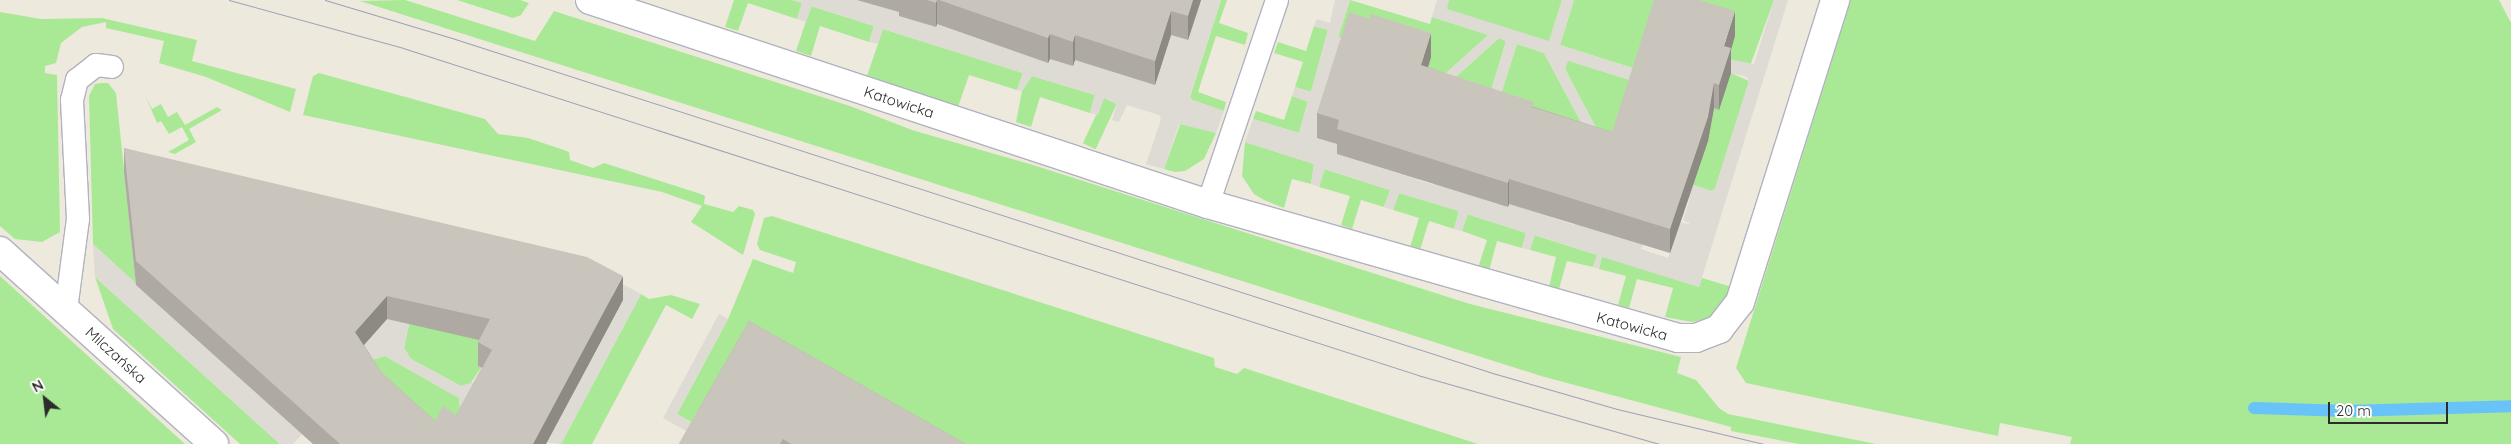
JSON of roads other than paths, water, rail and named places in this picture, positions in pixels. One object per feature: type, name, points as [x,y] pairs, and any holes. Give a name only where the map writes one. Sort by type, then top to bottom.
[{"type":"street","name":"Katowicka","points":[[590,0],[1208,204],[1678,338],[1696,338],[1728,322],[1740,302],[1835,0]]},
{"type":"street","name":"Milczańska","points":[[8,259],[214,444]]},
{"type":"lane","points":[[1208,204],[1277,0]]},
{"type":"lane","points":[[66,310],[78,220],[72,100],[77,80],[96,65],[112,67]]},
{"type":"waterway","points":[[2254,408],[2347,411],[2511,406]]},
{"type":"tram line","points":[[229,0],[403,48],[1421,376],[1659,444]]},
{"type":"tram line","points":[[325,0],[455,39],[1496,374],[1617,409],[1764,444]]}]
